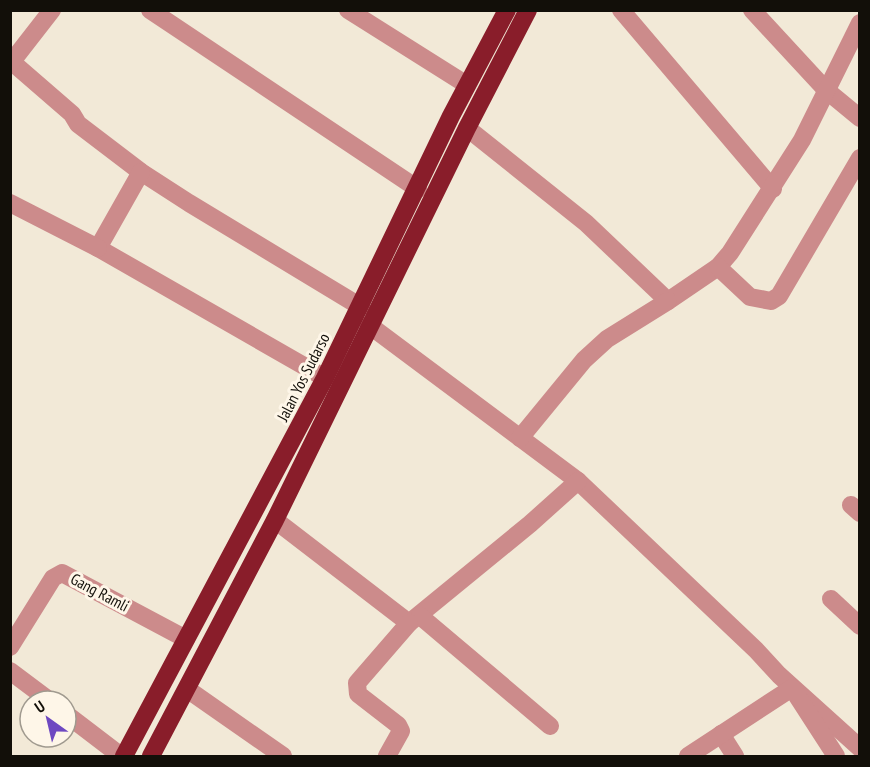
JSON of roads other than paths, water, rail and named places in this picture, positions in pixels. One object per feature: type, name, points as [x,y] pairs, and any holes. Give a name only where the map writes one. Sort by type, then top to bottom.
[{"type":"highway","name":"Jalan Yos Sudarso","points":[[123,756],[325,378],[467,85],[507,10]]},
{"type":"highway","points":[[151,756],[276,520],[369,325],[528,10]]},
{"type":"street","points":[[52,10],[17,39],[11,63],[72,114],[78,124],[141,172],[361,307]]},
{"type":"street","points":[[150,10],[418,189]]},
{"type":"street","points":[[348,10],[467,85]]},
{"type":"street","points":[[621,10],[773,189]]},
{"type":"street","points":[[753,10],[826,90],[860,118]]},
{"type":"street","points":[[520,438],[584,360],[607,339],[718,267],[773,189],[802,140],[860,23]]},
{"type":"street","points":[[467,128],[586,223],[668,301]]},
{"type":"street","points":[[718,267],[750,297],[771,301],[779,296],[860,158]]},
{"type":"street","points":[[98,248],[141,172]]},
{"type":"street","points":[[10,203],[98,248],[325,378]]},
{"type":"street","points":[[369,325],[578,481],[792,688],[859,747]]},
{"type":"street","points":[[387,756],[401,731],[398,724],[358,694],[357,682],[414,619],[578,481]]},
{"type":"street","points":[[276,520],[414,619],[550,726]]},
{"type":"street","name":"Gang Ramli","points":[[10,647],[53,578],[62,573],[186,639]]},
{"type":"street","points":[[831,600],[860,626]]},
{"type":"street","points":[[10,671],[34,689]]},
{"type":"street","points":[[688,756],[792,688]]},
{"type":"street","points":[[792,688],[836,756]]},
{"type":"street","points":[[187,689],[283,756]]},
{"type":"street","points":[[78,723],[123,756]]},
{"type":"street","points":[[721,734],[735,756]]}]
